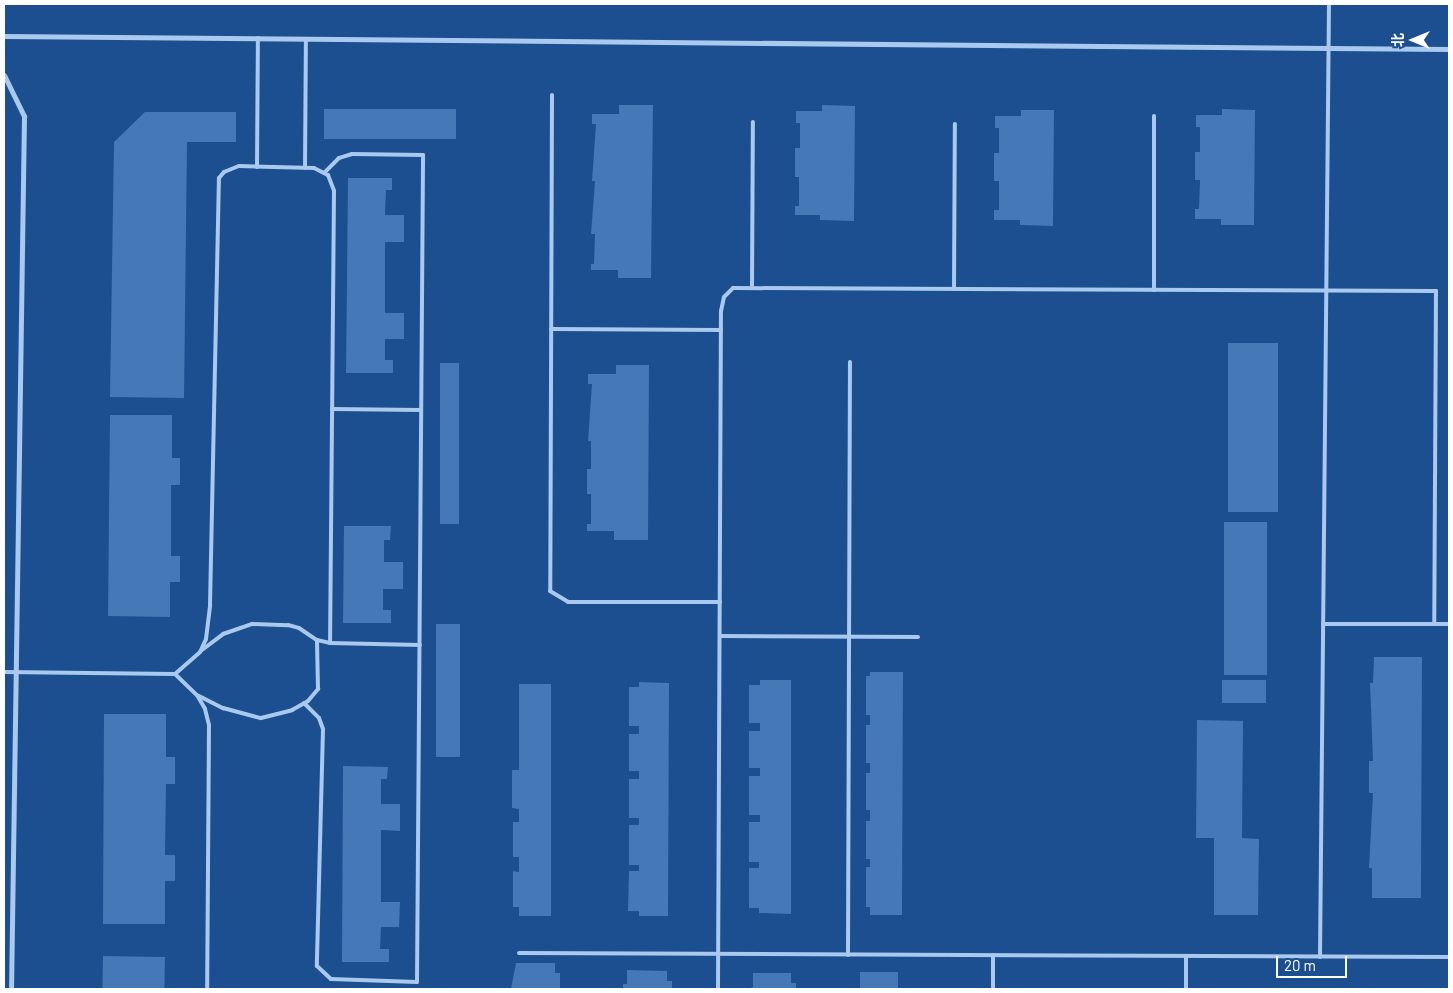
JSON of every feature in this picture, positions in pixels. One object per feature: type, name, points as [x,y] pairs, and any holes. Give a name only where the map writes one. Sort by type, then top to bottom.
[{"type":"street","points":[[4,36],[1449,49]]},
{"type":"street","points":[[4,75],[24,116],[11,989]]},
{"type":"lane","points":[[1320,957],[1330,4]]},
{"type":"lane","points":[[257,167],[258,38]]},
{"type":"lane","points":[[304,168],[306,39]]},
{"type":"lane","points":[[552,95],[550,591],[568,602],[720,602]]},
{"type":"lane","points":[[1154,116],[1154,290]]},
{"type":"lane","points":[[752,288],[753,122]]},
{"type":"lane","points":[[954,289],[955,124]]},
{"type":"lane","points":[[304,703],[319,718],[323,729],[316,966],[331,979],[417,982],[423,155],[352,154],[339,158],[324,173]]},
{"type":"lane","points":[[200,652],[206,639],[210,605],[219,178],[224,172],[239,166],[304,168],[324,173],[328,175],[334,191],[330,643]]},
{"type":"lane","points":[[718,989],[721,330],[724,297],[733,288],[1436,291],[1434,624]]},
{"type":"lane","points":[[551,329],[721,330]]},
{"type":"lane","points":[[848,955],[850,362]]},
{"type":"lane","points":[[332,409],[421,410]]},
{"type":"lane","points":[[4,672],[175,674],[223,634],[252,624],[288,625],[299,628],[317,640],[330,643],[420,644]]},
{"type":"lane","points":[[1323,624],[1449,624]]},
{"type":"lane","points":[[720,636],[918,637]]},
{"type":"lane","points":[[197,695],[223,708],[261,718],[278,715],[304,703],[318,689],[317,640]]},
{"type":"lane","points":[[175,674],[197,695],[205,709],[209,725],[207,989]]},
{"type":"lane","points":[[519,953],[1449,957]]},
{"type":"lane","points":[[993,955],[993,989]]},
{"type":"lane","points":[[1186,956],[1186,989]]},
{"type":"building","points":[[619,105],[653,105],[651,278],[618,278],[618,270],[591,270],[591,264],[594,264],[595,234],[591,234],[595,181],[592,181],[596,124],[592,124],[592,114],[619,114]]},
{"type":"building","points":[[822,105],[855,106],[854,221],[820,220],[820,215],[795,215],[795,206],[799,206],[799,177],[795,177],[795,148],[800,148],[800,123],[796,123],[796,111],[822,111]]},
{"type":"building","points":[[324,109],[456,109],[456,139],[324,139]]},
{"type":"building","points":[[1222,109],[1255,110],[1254,225],[1221,225],[1221,219],[1195,219],[1195,209],[1199,209],[1200,180],[1195,180],[1195,152],[1200,152],[1200,127],[1196,127],[1196,115],[1222,115]]},
{"type":"building","points":[[1021,110],[1054,110],[1053,226],[1020,225],[1020,220],[994,220],[994,210],[999,210],[999,181],[994,181],[994,153],[999,153],[999,128],[995,128],[995,116],[1021,116]]},
{"type":"building","points":[[145,112],[236,112],[236,142],[187,142],[184,398],[110,397],[114,142]]},
{"type":"building","points":[[348,178],[392,178],[392,190],[386,190],[385,215],[404,215],[404,242],[385,242],[385,313],[404,313],[404,339],[385,339],[385,360],[393,360],[393,373],[346,373]]},
{"type":"building","points":[[1228,343],[1278,343],[1278,512],[1228,512]]},
{"type":"building","points":[[440,363],[459,363],[459,524],[440,524]]},
{"type":"building","points":[[616,365],[649,365],[648,540],[614,540],[614,531],[587,531],[587,524],[591,524],[591,494],[587,494],[587,469],[591,469],[591,441],[588,441],[592,384],[588,384],[588,374],[616,374]]},
{"type":"building","points":[[110,415],[172,415],[172,458],[180,458],[180,485],[171,485],[171,556],[180,556],[180,582],[170,582],[170,617],[108,616]]},
{"type":"building","points":[[1224,522],[1267,522],[1267,675],[1224,675]]},
{"type":"building","points":[[344,526],[391,526],[390,540],[384,540],[384,562],[403,562],[403,589],[383,589],[383,610],[391,610],[391,623],[343,623]]},
{"type":"building","points":[[436,624],[460,624],[460,757],[436,757]]},
{"type":"building","points":[[1374,657],[1422,657],[1421,898],[1372,898],[1372,868],[1369,868],[1373,793],[1369,793],[1369,761],[1373,761],[1370,683],[1373,683]]},
{"type":"building","points":[[870,672],[903,672],[902,915],[870,915],[870,907],[866,907],[866,867],[870,867],[870,859],[866,859],[866,821],[870,821],[870,810],[866,810],[866,773],[870,773],[870,763],[866,763],[866,725],[870,725],[870,715],[866,715],[866,676],[870,676]]},
{"type":"building","points":[[760,680],[791,680],[791,914],[759,913],[759,908],[749,908],[749,868],[759,868],[759,862],[749,862],[749,822],[760,822],[760,815],[749,815],[749,776],[760,776],[760,768],[749,768],[749,731],[760,731],[760,723],[749,723],[749,685],[760,685]]},
{"type":"building","points":[[1222,680],[1266,680],[1266,703],[1222,703]]},
{"type":"building","points":[[639,682],[669,683],[668,916],[639,916],[639,911],[628,911],[629,871],[639,871],[639,865],[629,865],[629,825],[639,825],[639,818],[629,818],[629,779],[639,779],[639,771],[629,771],[629,734],[639,734],[639,726],[629,726],[629,687],[639,687]]},
{"type":"building","points":[[519,684],[551,684],[551,916],[519,916],[519,907],[513,907],[513,871],[519,872],[519,857],[513,857],[513,822],[519,822],[519,809],[512,808],[512,770],[519,770]]},
{"type":"building","points":[[104,714],[166,714],[166,757],[175,757],[175,784],[166,784],[165,855],[175,855],[175,881],[165,881],[165,924],[103,924]]},
{"type":"building","points":[[1197,720],[1243,721],[1242,838],[1259,839],[1258,915],[1214,915],[1214,838],[1196,838]]},
{"type":"building","points":[[343,766],[388,767],[387,779],[381,779],[381,804],[400,804],[400,831],[381,830],[381,902],[400,902],[399,927],[381,927],[380,949],[389,949],[389,962],[342,962]]},
{"type":"building","points":[[103,956],[165,957],[164,989],[102,989]]},
{"type":"building","points":[[516,963],[555,963],[555,973],[560,973],[560,989],[511,989]]},
{"type":"building","points":[[627,970],[667,971],[667,981],[672,981],[672,989],[623,989],[623,984],[627,984]]},
{"type":"building","points":[[860,972],[898,972],[898,989],[860,989]]},
{"type":"building","points":[[753,973],[791,973],[791,983],[796,983],[796,989],[748,989],[753,987]]}]
